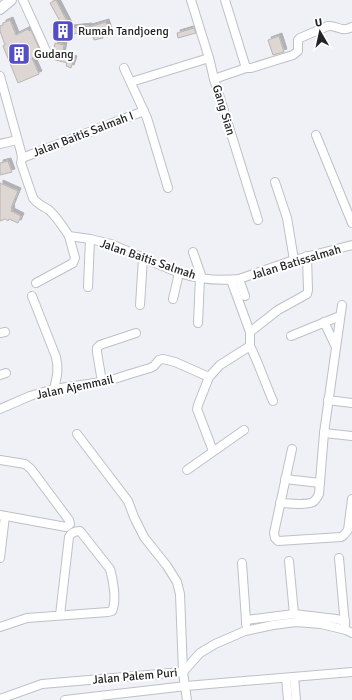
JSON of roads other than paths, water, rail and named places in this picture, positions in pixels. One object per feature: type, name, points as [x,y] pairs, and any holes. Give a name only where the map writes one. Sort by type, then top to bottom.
[{"type":"street","points":[[0,9],[11,0]]},
{"type":"street","points":[[23,0],[48,55]]},
{"type":"street","name":"Gang Sian","points":[[191,0],[210,58],[214,79],[258,220]]},
{"type":"street","points":[[225,0],[246,68]]},
{"type":"street","points":[[214,79],[246,68],[251,68],[293,56],[298,51],[298,40],[300,38],[330,25],[346,30],[352,27]]},
{"type":"street","points":[[130,82],[210,58]]},
{"type":"street","points":[[124,68],[144,111],[168,188]]},
{"type":"street","points":[[0,76],[22,158],[21,163],[33,198],[36,203],[49,211],[61,223],[69,236],[75,258],[73,263],[36,283]]},
{"type":"street","name":"Jalan Baitis Salmah I","points":[[22,158],[144,111]]},
{"type":"street","points":[[316,135],[352,222]]},
{"type":"street","points":[[0,144],[17,140]]},
{"type":"street","points":[[275,182],[287,218],[294,260]]},
{"type":"street","name":"Jalan Baitis Salmah","points":[[69,236],[112,244],[188,276],[235,280]]},
{"type":"street","points":[[88,287],[90,239]]},
{"type":"street","name":"Jalan Batissalmah","points":[[235,280],[307,256],[352,245]]},
{"type":"street","points":[[193,252],[201,278],[198,323]]},
{"type":"street","points":[[250,332],[278,310],[307,294],[307,256]]},
{"type":"street","points":[[140,305],[143,258]]},
{"type":"street","points":[[173,299],[179,272]]},
{"type":"street","points":[[235,280],[250,332],[250,346],[259,363],[273,401]]},
{"type":"street","points":[[235,280],[245,296]]},
{"type":"street","points":[[32,296],[56,357],[58,367],[54,389]]},
{"type":"street","points":[[280,503],[308,504],[314,502],[319,494],[328,400],[342,305]]},
{"type":"street","points":[[291,336],[340,316]]},
{"type":"street","points":[[324,322],[336,346]]},
{"type":"street","points":[[102,382],[97,348],[100,345],[136,333]]},
{"type":"street","points":[[213,451],[197,409],[198,405],[210,377],[220,364],[250,346]]},
{"type":"street","name":"Jalan Ajemmail","points":[[0,409],[30,396],[54,389],[108,381],[150,368],[159,360],[163,359],[210,377]]},
{"type":"street","points":[[328,400],[352,403]]},
{"type":"street","points":[[187,470],[244,430]]},
{"type":"street","points":[[324,433],[352,436]]},
{"type":"street","points":[[77,434],[128,501],[144,537],[167,566],[177,582],[181,603],[183,672],[187,700]]},
{"type":"street","points":[[292,449],[274,532],[275,538],[278,541],[341,537],[348,530],[352,499]]},
{"type":"street","points":[[0,460],[25,464],[31,469],[69,520],[70,524],[66,527],[2,515],[0,558]]},
{"type":"street","points":[[285,479],[320,483]]},
{"type":"street","points":[[0,627],[27,618],[112,611],[114,607],[110,569],[80,531],[71,534],[69,537],[60,615]]},
{"type":"street","points":[[339,558],[345,621],[349,632]]},
{"type":"street","points":[[289,561],[294,614]]},
{"type":"street","points":[[242,563],[246,620],[245,631]]},
{"type":"street","points":[[246,620],[294,614],[345,621]]},
{"type":"street","name":"Jalan Palem Puri","points":[[0,699],[42,684],[183,672],[200,653],[215,644],[245,631],[273,625],[296,622],[322,624],[349,632]]},
{"type":"street","name":"Jalan Palem Puri","points":[[66,700],[186,686],[352,672]]},
{"type":"street","points":[[288,700],[290,677]]},
{"type":"street","points":[[290,677],[296,700]]},
{"type":"place","name":"Rumah Tandjoeng","points":[[63,31]]},
{"type":"place","name":"Gudang","points":[[19,54]]}]
